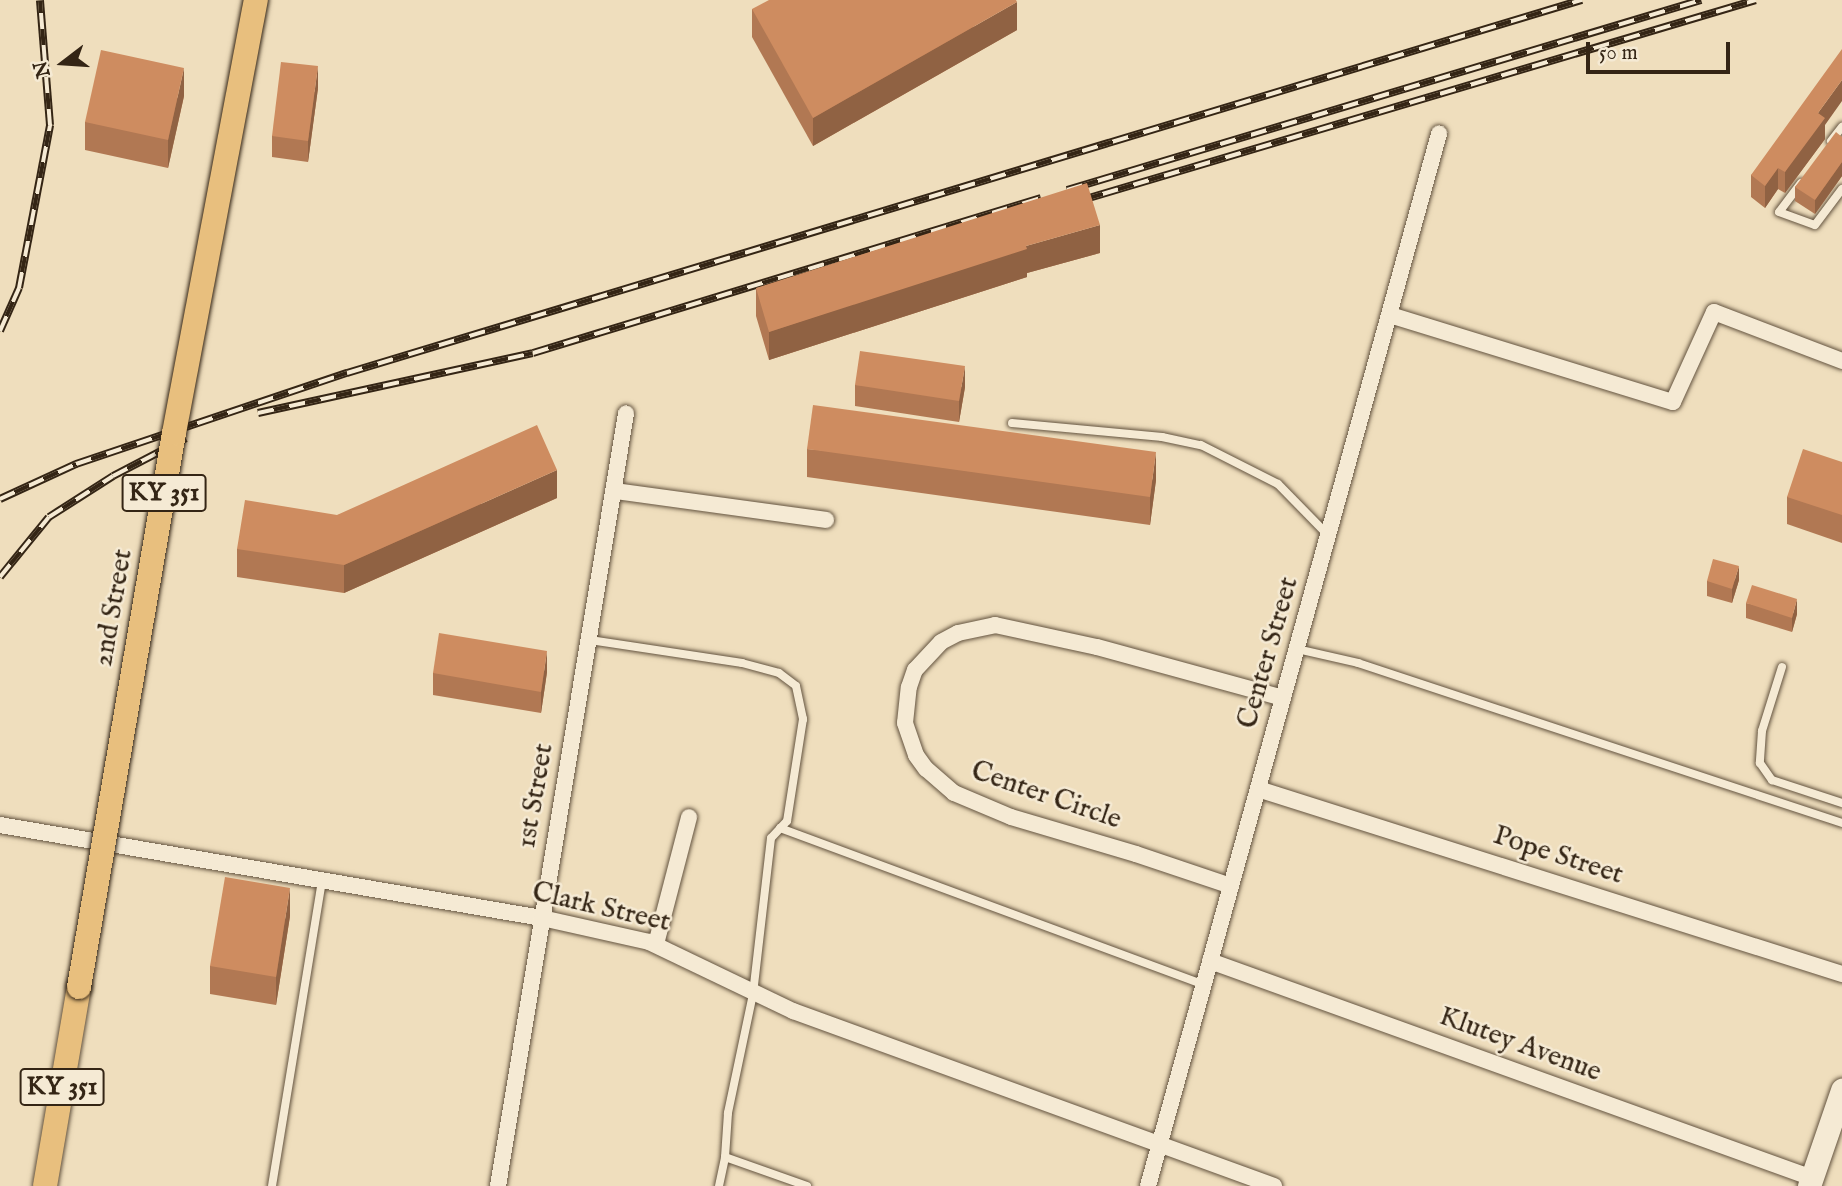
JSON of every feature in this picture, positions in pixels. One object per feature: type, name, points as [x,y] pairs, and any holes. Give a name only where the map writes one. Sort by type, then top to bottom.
[{"type":"main road","name":"2nd Street","points":[[45,1186],[172,446],[256,0]]},
{"type":"street","name":"Center Street","points":[[1148,1186],[1439,134]]},
{"type":"street","points":[[1390,315],[1673,402],[1714,312],[1842,361]]},
{"type":"street","name":"1st Street","points":[[498,1186],[626,414]]},
{"type":"street","points":[[615,491],[826,520]]},
{"type":"street","name":"Center Circle","points":[[1231,886],[1136,854],[1011,817],[954,793],[939,782],[916,755],[905,723],[909,687],[915,670],[942,642],[958,633],[995,625],[1097,647],[1283,698]]},
{"type":"street","name":"Pope Street","points":[[1258,789],[1842,974]]},
{"type":"street","points":[[656,944],[689,817]]},
{"type":"street","name":"Clark Street","points":[[0,825],[542,918],[656,944],[753,994],[1274,1186]]},
{"type":"street","name":"Klutey Avenue","points":[[1210,961],[1810,1182]]},
{"type":"street","points":[[1810,1182],[1842,1090]]},
{"type":"lane","points":[[1828,146],[1839,137],[1842,127]]},
{"type":"lane","points":[[1803,179],[1779,212],[1815,225],[1842,189]]},
{"type":"lane","points":[[1012,423],[1162,437],[1201,445],[1278,484],[1328,536]]},
{"type":"lane","points":[[590,640],[742,663],[779,673],[796,686],[803,719],[786,821],[771,838],[753,994],[728,1113],[719,1186]]},
{"type":"lane","points":[[1297,649],[1371,667],[1842,823]]},
{"type":"lane","points":[[1782,667],[1762,731],[1759,763],[1772,780],[1842,803]]},
{"type":"lane","points":[[780,828],[1203,985]]},
{"type":"lane","points":[[272,1186],[322,880]]},
{"type":"lane","points":[[724,1157],[807,1186]]},
{"type":"building","points":[[769,0],[1017,2],[813,118],[752,9]]},
{"type":"building","points":[[1842,49],[1842,80],[1818,113],[1825,118],[1785,172],[1778,168],[1765,186],[1751,175]]},
{"type":"building","points":[[101,50],[184,68],[168,140],[85,122]]},
{"type":"building","points":[[281,62],[318,66],[308,141],[272,136]]},
{"type":"building","points":[[1836,132],[1842,137],[1842,162],[1815,200],[1795,187]]},
{"type":"building","points":[[1087,183],[1100,225],[1026,246],[1027,249],[769,332],[756,288]]},
{"type":"building","points":[[860,351],[965,366],[959,401],[855,385]]},
{"type":"building","points":[[813,405],[1156,452],[1150,497],[807,449]]},
{"type":"building","points":[[537,425],[557,470],[344,565],[237,549],[245,500],[337,515]]},
{"type":"building","points":[[1803,449],[1842,462],[1842,515],[1787,497]]},
{"type":"building","points":[[1713,559],[1739,566],[1732,589],[1707,581]]},
{"type":"building","points":[[1752,585],[1797,599],[1792,618],[1746,603]]},
{"type":"building","points":[[439,633],[547,651],[541,692],[433,673]]},
{"type":"building","points":[[225,877],[290,888],[276,977],[210,966]]},
{"type":"railway","points":[[0,331],[19,288],[50,125],[40,0]]},
{"type":"railway","points":[[0,499],[76,464],[347,373],[1582,0]]},
{"type":"railway","points":[[1067,190],[1701,0]]},
{"type":"railway","points":[[1072,203],[1756,0]]},
{"type":"railway","points":[[258,413],[533,353],[1041,198]]},
{"type":"railway","points":[[0,577],[49,517],[113,476],[186,438]]}]
